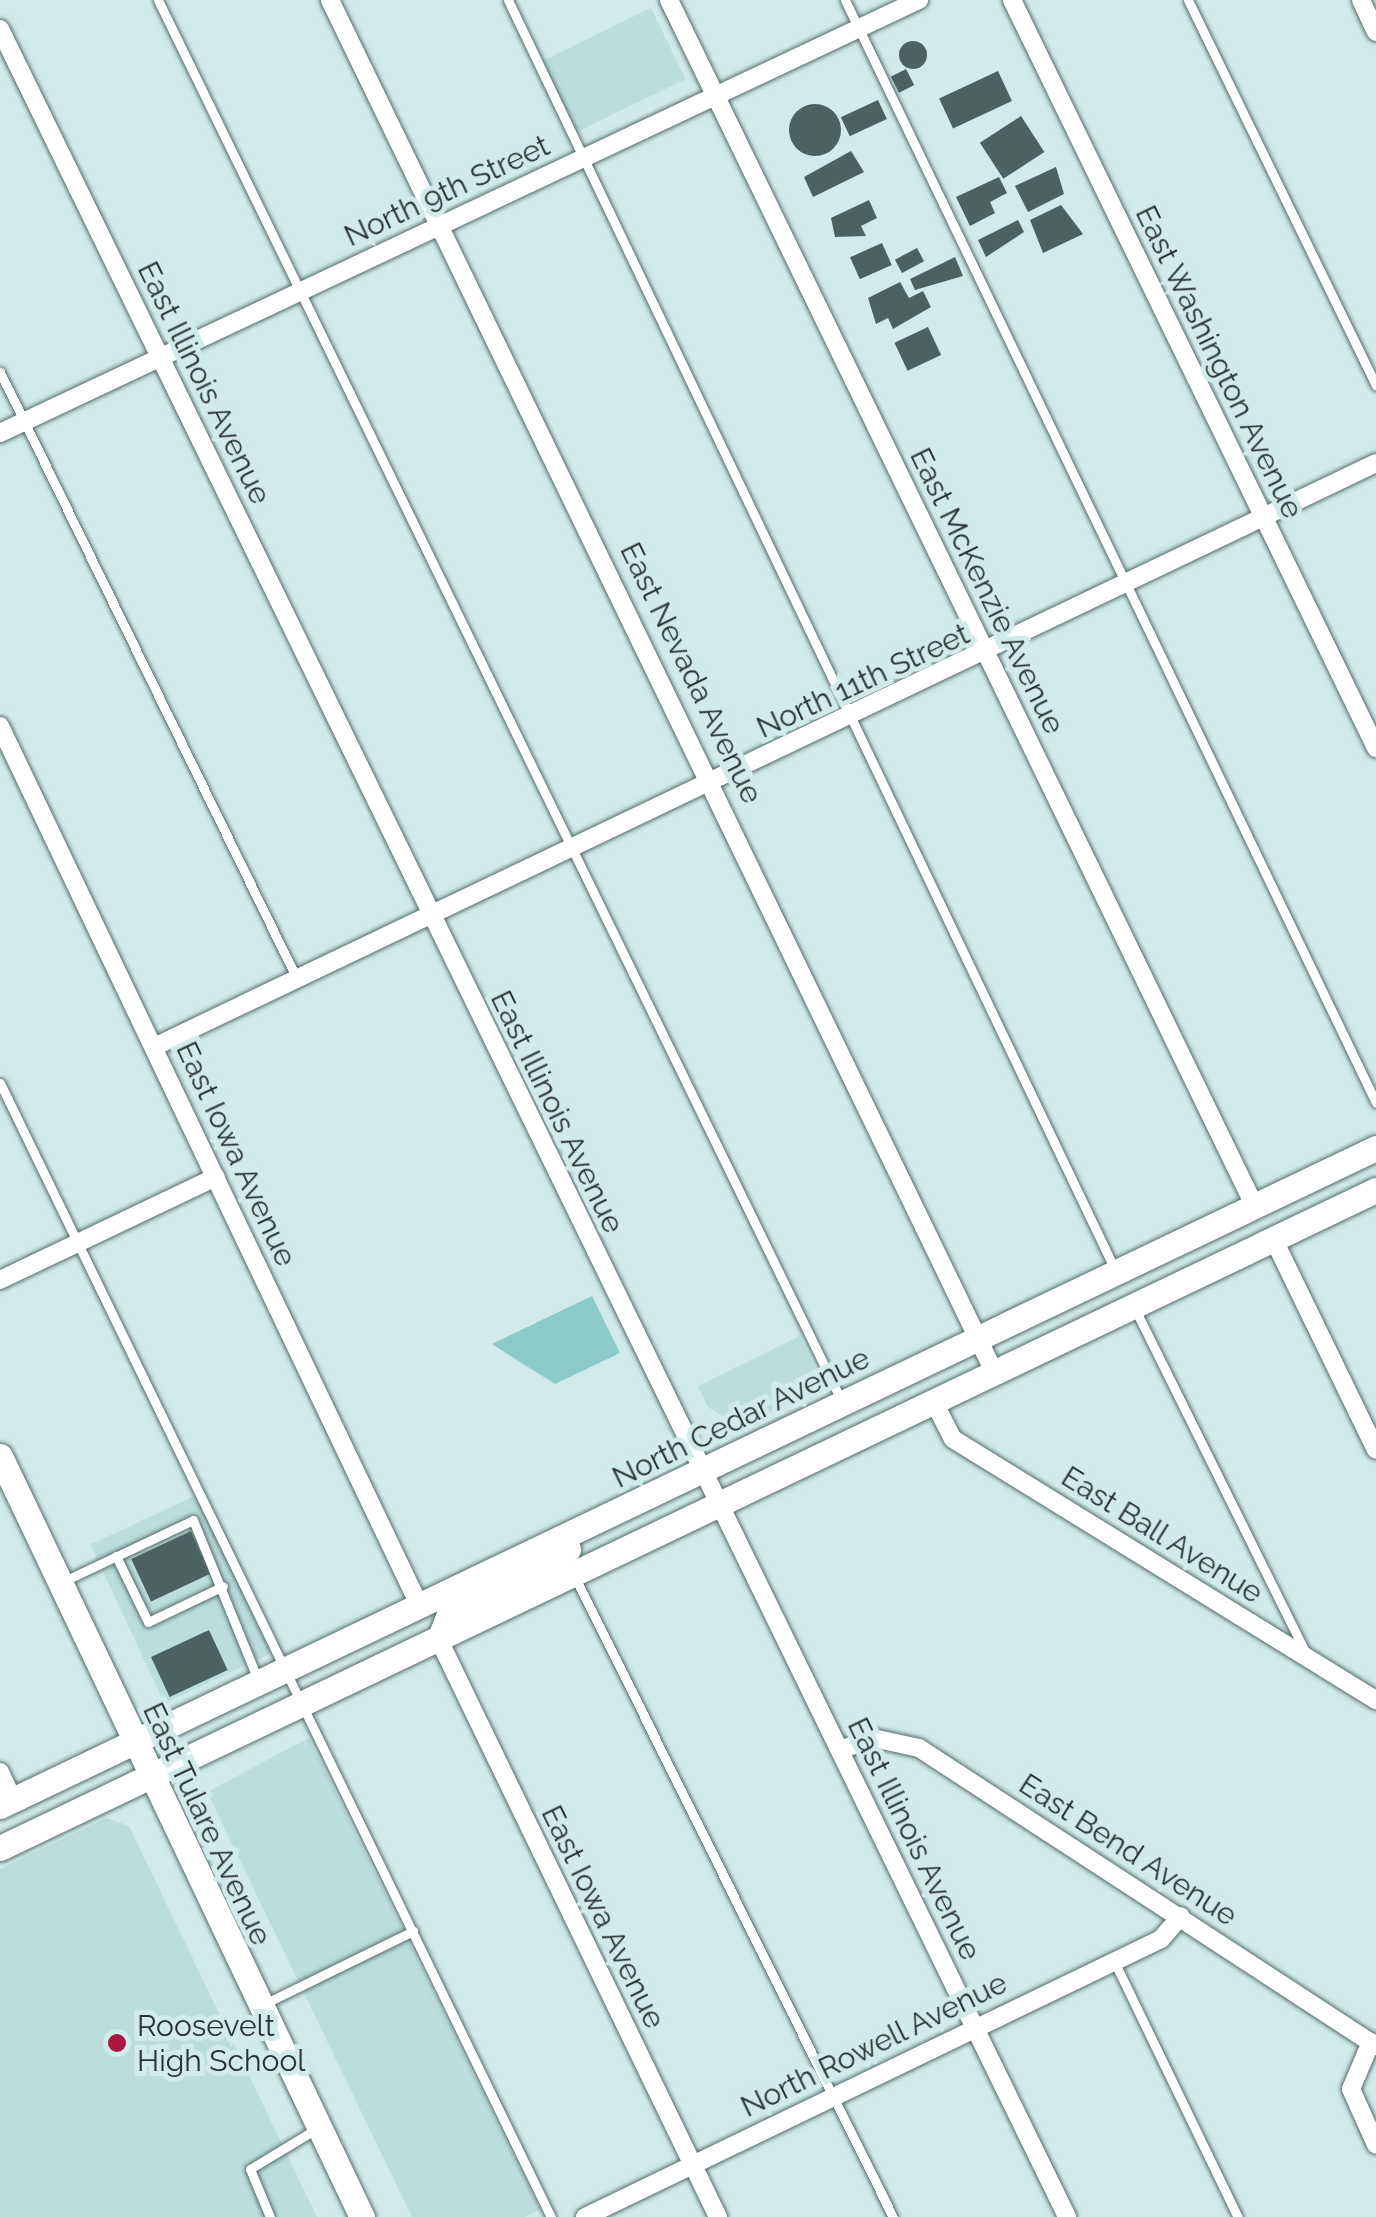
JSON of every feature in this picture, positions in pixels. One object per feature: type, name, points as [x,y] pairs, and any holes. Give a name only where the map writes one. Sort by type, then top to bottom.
[{"type":"main road","name":"North Cedar Avenue","points":[[7,1803],[1376,1148]]},
{"type":"main road","points":[[1274,1240],[1286,1211],[1376,1161]]},
{"type":"main road","points":[[0,1848],[1376,1190]]},
{"type":"main road","points":[[1134,1307],[1148,1284],[1241,1236],[1255,1206]]},
{"type":"main road","name":"East Tulare Avenue","points":[[0,1456],[148,1778],[362,2217]]},
{"type":"main road","points":[[439,1640],[448,1617],[538,1571],[621,1512]]},
{"type":"street","name":"East Nevada Avenue","points":[[330,0],[713,782],[995,1374]]},
{"type":"street","name":"East McKenzie Avenue","points":[[669,0],[1255,1206]]},
{"type":"street","name":"North 9th Street","points":[[0,433],[919,0]]},
{"type":"street","name":"East Washington Avenue","points":[[1012,0],[1376,748]]},
{"type":"street","points":[[1360,0],[1376,32]]},
{"type":"street","name":"East Illinois Avenue","points":[[0,30],[162,356],[716,1507],[840,1750],[1067,2217]]},
{"type":"street","name":"North 11th Street","points":[[154,1046],[986,654],[1376,463]]},
{"type":"street","name":"East Iowa Avenue","points":[[0,726],[420,1607]]},
{"type":"street","points":[[0,1280],[216,1177]]},
{"type":"street","points":[[1274,1240],[1376,1450]]},
{"type":"street","name":"East Ball Avenue","points":[[935,1404],[954,1439],[1376,1700]]},
{"type":"street","name":"East Iowa Avenue","points":[[439,1640],[718,2217]]},
{"type":"street","name":"East Bend Avenue","points":[[840,1750],[873,1738],[919,1748],[1373,2044]]},
{"type":"street","points":[[0,1772],[7,1803]]},
{"type":"street","name":"North Rowell Avenue","points":[[585,2217],[975,2025],[1161,1939],[1181,1916]]},
{"type":"street","points":[[1373,2044],[1351,2089],[1376,2145]]},
{"type":"lane","points":[[158,0],[843,1405]]},
{"type":"lane","points":[[508,0],[854,716],[1117,1274]]},
{"type":"lane","points":[[845,0],[1129,582],[1376,1104]]},
{"type":"lane","points":[[1188,0],[1376,386]]},
{"type":"lane","points":[[0,372],[297,980]]},
{"type":"lane","points":[[0,1083],[551,2217]]},
{"type":"lane","points":[[1134,1307],[1308,1658]]},
{"type":"lane","points":[[59,1583],[116,1556],[160,1541],[193,1520],[222,1586],[222,1605],[259,1683]]},
{"type":"lane","points":[[116,1556],[148,1622],[222,1586]]},
{"type":"lane","points":[[574,1575],[892,2217]]},
{"type":"lane","points":[[199,1580],[206,1594]]},
{"type":"lane","points":[[182,1588],[189,1602]]},
{"type":"lane","points":[[157,1600],[165,1614]]},
{"type":"lane","points":[[259,2007],[412,1931]]},
{"type":"lane","points":[[1114,1961],[1238,2217]]},
{"type":"lane","points":[[270,2217],[250,2169],[318,2128]]},
{"type":"shaded area","points":[[651,8],[686,79],[571,135],[537,64]]},
{"type":"shaded area","points":[[592,1296],[620,1353],[555,1384],[492,1344]]},
{"type":"shaded area","points":[[800,1336],[824,1387],[741,1427],[708,1407],[698,1386]]},
{"type":"shaded area","points":[[201,1493],[275,1652],[164,1703],[90,1545]]},
{"type":"shaded area","points":[[309,1738],[540,2210],[524,2217],[412,2217],[207,1792]]},
{"type":"shaded area","name":"Roosevelt High School","points":[[107,1818],[129,1826],[317,2217],[0,2217],[0,1869]]},
{"type":"building","points":[[913,41],[923,45],[927,55],[923,65],[913,69],[903,65],[899,55],[903,45]]},
{"type":"building","points":[[906,69],[914,85],[899,93],[891,77]]},
{"type":"building","points":[[998,71],[1012,101],[953,128],[939,98]]},
{"type":"building","points":[[878,100],[887,119],[850,136],[841,117]]},
{"type":"building","points":[[815,104],[834,111],[841,130],[834,149],[815,156],[796,149],[789,130],[796,111]]},
{"type":"building","points":[[1021,116],[1044,152],[1003,179],[980,143]]},
{"type":"building","points":[[851,151],[864,172],[813,197],[804,177]]},
{"type":"building","points":[[1056,167],[1064,194],[1028,212],[1015,186]]},
{"type":"building","points":[[999,177],[1007,193],[990,202],[995,213],[970,226],[956,197]]},
{"type":"building","points":[[869,200],[877,218],[861,226],[866,236],[835,237],[831,218]]},
{"type":"building","points":[[1061,205],[1083,234],[1043,253],[1030,220]]},
{"type":"building","points":[[1018,220],[1024,232],[986,257],[978,240]]},
{"type":"building","points":[[882,243],[892,265],[860,279],[850,257]]},
{"type":"building","points":[[917,248],[924,261],[902,273],[895,260]]},
{"type":"building","points":[[955,257],[963,276],[915,290],[910,279]]},
{"type":"building","points":[[900,282],[909,298],[923,291],[931,307],[893,329],[888,318],[876,324],[868,298]]},
{"type":"building","points":[[928,327],[941,355],[908,371],[894,343]]},
{"type":"building","points":[[191,1531],[211,1574],[151,1601],[131,1559]]},
{"type":"building","points":[[209,1630],[228,1670],[170,1697],[151,1657]]},
{"type":"place","name":"Roosevelt High School","points":[[117,2043]]}]
